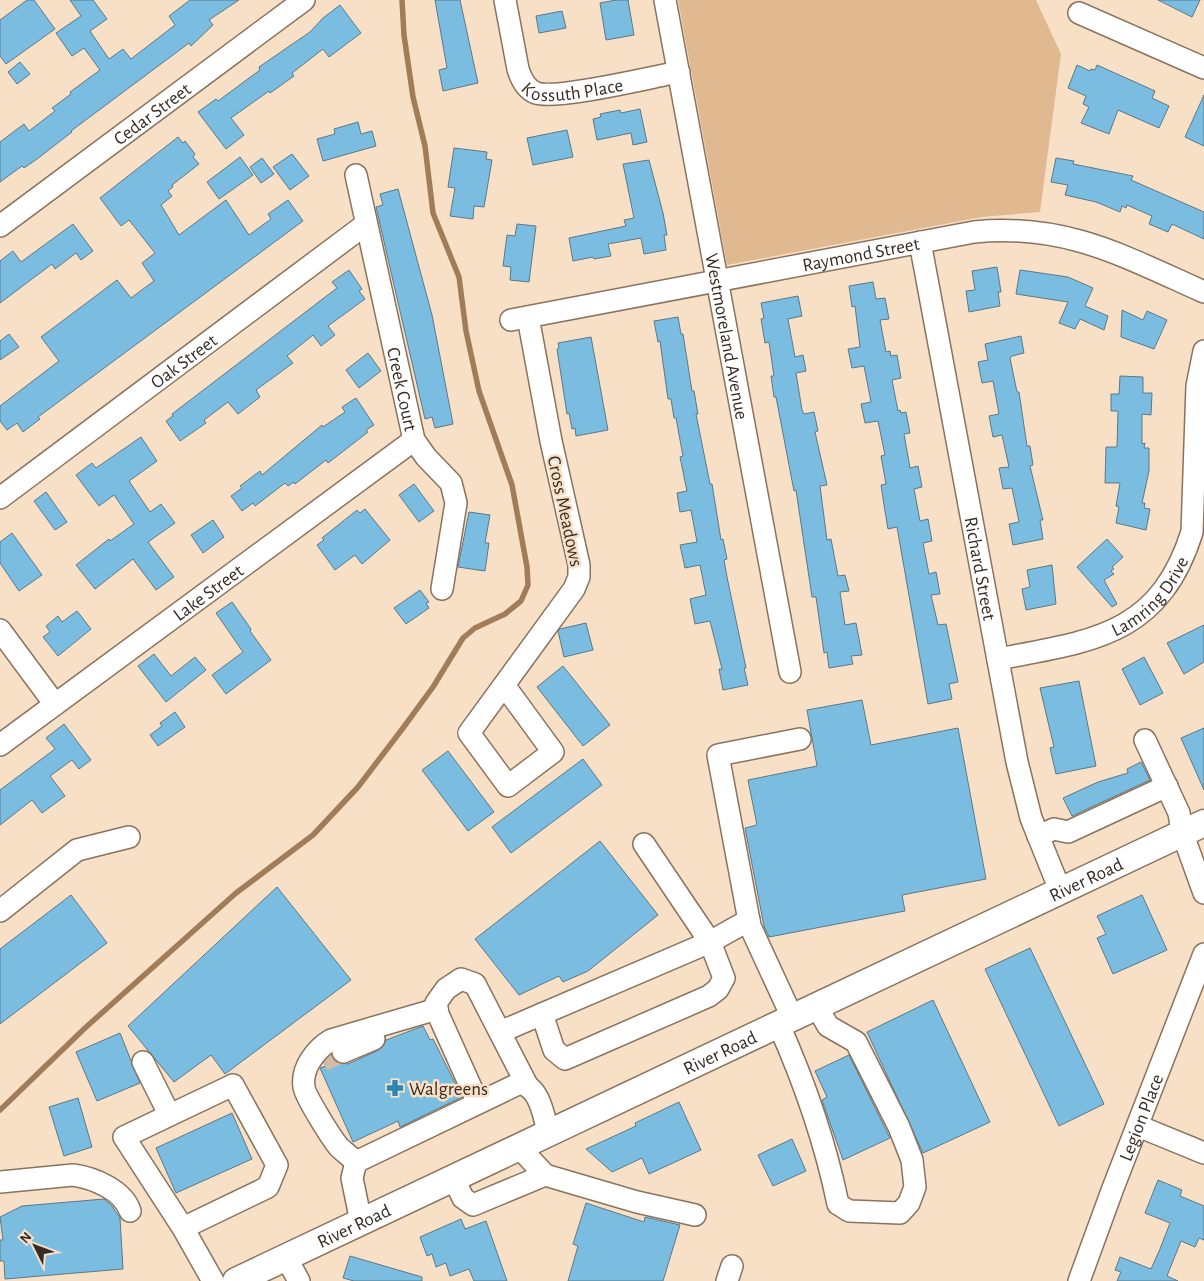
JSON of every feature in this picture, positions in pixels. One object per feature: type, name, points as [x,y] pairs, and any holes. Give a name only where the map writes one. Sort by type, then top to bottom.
[{"type":"main road","name":"River Road","points":[[236,1281],[293,1270],[361,1222],[1193,828]]},
{"type":"street","name":"Cedar Street","points":[[0,226],[304,0]]},
{"type":"street","name":"Kossuth Place","points":[[505,0],[518,69],[522,79],[534,92],[553,95],[564,94],[679,72]]},
{"type":"street","name":"Westmoreland Avenue","points":[[665,0],[790,672]]},
{"type":"street","points":[[1079,13],[1204,68]]},
{"type":"street","name":"Creek Court","points":[[356,175],[414,440],[426,457],[451,484],[456,503],[442,589]]},
{"type":"street","name":"Oak Street","points":[[0,498],[366,224]]},
{"type":"street","name":"Raymond Street","points":[[520,318],[920,242],[998,230],[1045,232],[1096,246],[1204,292]]},
{"type":"street","name":"Richard Street","points":[[920,242],[1023,790],[1038,836],[1060,890]]},
{"type":"street","name":"Cross Meadows","points":[[504,685],[554,752],[508,786],[469,733],[504,685],[574,589],[579,577],[579,564],[547,423],[520,318]]},
{"type":"street","name":"Lamring Drive","points":[[998,659],[1073,645],[1099,638],[1123,627],[1144,612],[1161,594],[1175,574],[1185,554],[1192,532],[1197,386],[1204,351]]},
{"type":"street","name":"Lake Street","points":[[0,744],[414,440]]},
{"type":"street","points":[[0,630],[54,703]]},
{"type":"street","points":[[800,739],[718,755],[749,920],[785,1020],[809,1104],[830,1163],[838,1204],[849,1210],[900,1213],[908,1203],[915,1187],[912,1160],[899,1127],[856,1042],[828,1026],[816,1005]]},
{"type":"street","points":[[1145,740],[1179,813],[1193,828],[1204,893]]},
{"type":"street","points":[[1038,836],[1054,829],[1068,832],[1167,786]]},
{"type":"street","points":[[0,911],[77,850],[129,837]]},
{"type":"street","points":[[542,1014],[554,1050],[565,1059],[709,996],[718,989],[724,978],[710,942],[644,844]]},
{"type":"street","points":[[500,1032],[710,942],[749,920]]},
{"type":"street","name":"Legion Place","points":[[1080,1281],[1138,1126],[1200,978],[1204,954]]},
{"type":"street","points":[[478,1104],[436,1003],[446,988],[461,979],[475,984],[527,1085],[536,1094],[548,1132]]},
{"type":"street","points":[[356,1162],[339,1147],[305,1092],[316,1052],[331,1040],[437,1009]]},
{"type":"street","points":[[343,1052],[374,1039],[396,1022]]},
{"type":"street","points":[[143,1062],[169,1114]]},
{"type":"street","points":[[356,1162],[520,1083],[527,1085]]},
{"type":"street","points":[[183,1228],[268,1187],[277,1165],[233,1085],[124,1137],[183,1228],[213,1281]]},
{"type":"street","points":[[1138,1126],[1204,1153]]},
{"type":"street","points":[[518,1146],[545,1175],[636,1202],[695,1215]]},
{"type":"street","points":[[356,1162],[352,1178],[361,1222]]},
{"type":"street","points":[[0,1182],[73,1175],[84,1176],[122,1196],[130,1211]]},
{"type":"street","points":[[453,1178],[463,1198],[473,1205],[545,1175]]},
{"type":"shaded area","points":[[678,0],[1036,0],[1061,54],[1040,212],[982,217],[727,265]]},
{"type":"building","points":[[27,0],[34,0],[55,29],[6,64],[0,56],[0,20]]},
{"type":"building","points":[[70,0],[93,0],[107,19],[90,31],[109,59],[123,49],[131,59],[175,25],[169,16],[190,0],[239,0],[209,20],[213,25],[191,46],[189,43],[71,131],[37,159],[24,168],[22,166],[0,182],[0,142],[24,124],[29,131],[55,111],[52,108],[71,94],[70,92],[100,70],[84,48],[72,56],[56,33],[81,16]]},
{"type":"building","points":[[435,0],[460,0],[478,83],[443,91],[439,70],[447,68]]},
{"type":"building","points":[[628,0],[634,35],[606,40],[600,3]]},
{"type":"building","points":[[1158,0],[1200,0],[1192,17]]},
{"type":"building","points":[[340,5],[361,33],[329,57],[323,49],[292,73],[294,76],[231,118],[244,135],[226,149],[198,112],[216,99],[218,101],[260,70],[259,67],[310,32],[323,18]]},
{"type":"building","points":[[562,11],[566,28],[539,33],[536,16]]},
{"type":"building","points":[[20,62],[30,74],[17,84],[8,72]]},
{"type":"building","points":[[1077,65],[1090,71],[1091,69],[1095,70],[1097,65],[1155,91],[1152,98],[1169,106],[1159,128],[1118,110],[1109,134],[1081,123],[1089,107],[1083,104],[1086,96],[1068,88]]},
{"type":"building","points":[[1204,95],[1204,146],[1185,137]]},
{"type":"building","points":[[640,109],[647,142],[633,145],[631,133],[597,140],[593,119],[601,117],[600,114],[620,110],[621,113]]},
{"type":"building","points":[[358,122],[361,134],[372,131],[376,146],[323,161],[317,139],[335,134],[334,129]]},
{"type":"building","points":[[567,130],[573,157],[533,165],[527,138]]},
{"type":"building","points":[[178,137],[183,143],[185,141],[195,154],[193,157],[199,164],[172,185],[173,187],[168,191],[172,196],[161,205],[179,235],[226,200],[249,235],[271,219],[268,214],[288,200],[303,221],[38,417],[40,419],[23,432],[17,423],[7,430],[0,421],[0,406],[59,361],[41,337],[117,280],[131,298],[154,281],[142,263],[155,253],[129,220],[121,226],[100,198]]},
{"type":"building","points":[[454,148],[487,152],[486,159],[492,160],[484,207],[474,206],[473,219],[450,216],[455,188],[448,187]]},
{"type":"building","points":[[292,154],[309,176],[290,190],[273,167]]},
{"type":"building","points":[[240,157],[253,175],[219,199],[207,182]]},
{"type":"building","points":[[262,158],[274,174],[261,183],[250,167]]},
{"type":"building","points":[[1056,158],[1074,161],[1073,164],[1133,176],[1131,180],[1204,212],[1204,239],[1172,224],[1168,232],[1149,224],[1152,216],[1127,205],[1126,208],[1122,206],[1120,212],[1096,202],[1065,195],[1068,185],[1051,182]]},
{"type":"building","points":[[649,160],[663,213],[667,235],[664,235],[666,250],[644,254],[641,238],[608,244],[611,256],[573,261],[569,238],[626,226],[624,220],[634,218],[623,164]]},
{"type":"building","points":[[398,189],[432,315],[453,424],[435,428],[432,417],[425,419],[376,207],[383,205],[380,194]]},
{"type":"building","points":[[73,224],[93,251],[81,260],[76,253],[55,269],[52,264],[0,303],[0,261],[13,251],[21,262]]},
{"type":"building","points":[[517,224],[536,226],[529,282],[510,280],[511,267],[503,266],[507,235],[515,236]]},
{"type":"building","points":[[997,267],[1001,292],[998,292],[1000,306],[969,312],[966,291],[975,290],[972,271]]},
{"type":"building","points":[[349,270],[362,289],[359,291],[365,299],[328,326],[335,335],[321,346],[313,335],[287,356],[293,363],[256,390],[260,397],[238,414],[228,402],[204,420],[206,423],[180,441],[166,421],[173,416],[172,414],[337,288],[332,282]]},
{"type":"building","points":[[1020,270],[1068,277],[1093,288],[1085,306],[1108,316],[1104,330],[1080,319],[1075,329],[1059,323],[1068,302],[1016,294]]},
{"type":"building","points":[[873,282],[876,299],[885,298],[889,319],[880,320],[886,352],[890,351],[891,356],[897,355],[901,378],[892,380],[898,411],[900,410],[901,413],[906,412],[910,433],[904,434],[910,468],[918,466],[922,487],[914,489],[920,521],[928,519],[932,541],[923,543],[929,574],[936,572],[940,594],[931,595],[938,625],[946,624],[958,682],[949,684],[952,699],[928,704],[897,527],[888,529],[881,485],[886,484],[881,456],[885,455],[878,421],[865,423],[861,404],[871,402],[864,366],[852,368],[848,349],[860,347],[855,306],[852,307],[849,286]]},
{"type":"building","points":[[798,296],[802,316],[788,319],[795,357],[803,355],[806,371],[796,373],[802,410],[804,414],[814,412],[818,431],[815,432],[827,485],[820,486],[827,540],[831,539],[838,576],[845,575],[849,591],[840,592],[845,625],[856,623],[862,655],[851,656],[853,664],[829,668],[827,652],[824,653],[816,597],[812,597],[796,490],[794,491],[776,397],[774,397],[771,376],[774,376],[769,342],[765,343],[761,319],[764,318],[761,303]]},
{"type":"building","points":[[1122,310],[1143,320],[1147,311],[1167,320],[1154,349],[1121,337]]},
{"type":"building","points":[[678,317],[681,334],[683,334],[692,391],[694,391],[698,414],[696,414],[710,484],[712,484],[721,540],[723,539],[727,559],[724,560],[746,668],[744,668],[748,685],[723,690],[719,669],[722,669],[710,621],[695,624],[690,599],[706,595],[700,565],[685,568],[680,545],[697,542],[691,510],[680,512],[677,493],[687,491],[680,457],[683,456],[671,399],[668,399],[660,341],[658,342],[654,321]]},
{"type":"building","points":[[9,334],[19,347],[0,360],[0,341]]},
{"type":"building","points":[[1021,336],[1024,353],[1010,358],[1017,392],[1019,392],[1027,446],[1030,446],[1033,465],[1030,466],[1043,520],[1040,520],[1043,539],[1013,545],[1009,524],[1019,522],[1012,488],[1003,489],[999,468],[1009,467],[1002,435],[993,437],[989,416],[999,414],[993,381],[982,383],[978,362],[988,360],[985,344]]},
{"type":"building","points":[[591,337],[608,430],[576,436],[575,428],[572,429],[569,413],[567,414],[557,349],[559,348],[558,343]]},
{"type":"building","points":[[368,353],[381,371],[359,388],[346,370]]},
{"type":"building","points":[[1120,376],[1143,377],[1143,393],[1152,393],[1151,415],[1142,414],[1142,444],[1145,443],[1144,448],[1149,448],[1149,471],[1142,503],[1145,503],[1144,508],[1150,509],[1146,530],[1116,523],[1119,507],[1116,506],[1120,483],[1105,483],[1106,447],[1117,447],[1118,411],[1111,411],[1111,394],[1119,394]]},
{"type":"building","points":[[356,398],[374,425],[366,430],[368,432],[328,463],[326,460],[295,484],[294,482],[288,486],[285,483],[255,506],[253,503],[242,511],[231,496],[242,488],[240,486],[260,471],[262,475],[322,425],[323,427],[345,412],[342,407]]},
{"type":"building","points":[[141,437],[157,461],[129,481],[150,512],[161,504],[175,523],[148,542],[174,577],[156,590],[133,559],[95,589],[76,565],[109,539],[110,541],[134,524],[114,495],[99,506],[76,475],[92,463],[96,468]]},
{"type":"building","points":[[414,484],[434,511],[419,522],[399,495]]},
{"type":"building","points":[[46,492],[67,522],[55,530],[34,501]]},
{"type":"building","points":[[365,509],[390,540],[362,564],[355,555],[335,570],[317,545],[324,540],[322,538],[357,510],[360,513]]},
{"type":"building","points":[[469,512],[490,515],[485,543],[489,543],[485,571],[458,567]]},
{"type":"building","points":[[213,520],[224,537],[203,553],[191,535]]},
{"type":"building","points":[[12,533],[42,575],[19,591],[0,563],[0,542]]},
{"type":"building","points":[[1107,539],[1123,557],[1112,567],[1114,569],[1111,571],[1114,574],[1104,580],[1117,604],[1112,607],[1077,567]]},
{"type":"building","points":[[1052,565],[1056,604],[1026,610],[1022,589],[1030,587],[1027,570]]},
{"type":"building","points":[[420,590],[429,602],[426,603],[429,608],[406,624],[394,608]]},
{"type":"building","points":[[232,602],[271,660],[226,694],[212,675],[243,652],[216,613]]},
{"type":"building","points":[[77,611],[91,629],[58,656],[43,637],[50,632],[46,626],[58,616],[62,622]]},
{"type":"building","points":[[586,623],[593,650],[564,657],[558,631]]},
{"type":"building","points":[[1204,625],[1204,662],[1184,674],[1167,643]]},
{"type":"building","points":[[154,654],[171,676],[195,657],[206,670],[166,702],[138,666]]},
{"type":"building","points":[[1144,657],[1163,693],[1140,705],[1122,669]]},
{"type":"building","points":[[563,666],[610,725],[583,746],[537,687]]},
{"type":"building","points":[[1079,681],[1096,766],[1056,774],[1050,748],[1054,747],[1040,688]]},
{"type":"building","points":[[862,700],[871,745],[958,728],[986,879],[902,895],[905,911],[769,937],[764,926],[745,828],[757,825],[748,780],[817,766],[807,710]]},
{"type":"building","points":[[175,712],[185,727],[158,746],[150,735],[162,726],[160,723]]},
{"type":"building","points":[[64,724],[91,760],[79,769],[72,760],[50,776],[65,796],[42,813],[32,800],[0,825],[0,790],[55,749],[46,738]]},
{"type":"building","points":[[1204,728],[1204,790],[1181,738]]},
{"type":"building","points":[[448,751],[494,812],[468,831],[422,770]]},
{"type":"building","points":[[583,759],[602,785],[511,853],[492,827]]},
{"type":"building","points":[[1141,762],[1150,780],[1072,816],[1063,798],[1098,782],[1128,773],[1127,769]]},
{"type":"building","points":[[600,841],[658,915],[588,971],[563,982],[559,976],[519,995],[475,939]]},
{"type":"building","points":[[277,887],[351,980],[225,1074],[211,1055],[174,1082],[128,1026]]},
{"type":"building","points":[[71,895],[107,943],[0,1024],[0,949]]},
{"type":"building","points":[[1142,895],[1167,950],[1113,974],[1097,938],[1106,934],[1097,916]]},
{"type":"building","points":[[1030,948],[1104,1104],[1059,1126],[985,969]]},
{"type":"building","points":[[933,1000],[990,1122],[923,1153],[867,1032]]},
{"type":"building","name":"Walgreens","points":[[423,1026],[430,1040],[433,1039],[462,1097],[400,1127],[398,1121],[353,1142],[320,1068],[326,1066],[324,1063],[331,1055],[336,1062],[348,1064],[379,1050],[386,1040]]},
{"type":"building","points":[[120,1033],[140,1083],[97,1101],[76,1052]]},
{"type":"building","points":[[849,1055],[890,1138],[843,1160],[822,1100],[827,1097],[815,1071]]},
{"type":"building","points":[[78,1098],[92,1147],[64,1156],[49,1107]]},
{"type":"building","points":[[679,1102],[701,1150],[649,1174],[642,1158],[612,1172],[586,1149],[636,1126],[635,1123]]},
{"type":"building","points":[[232,1113],[252,1159],[176,1193],[156,1148]]},
{"type":"building","points":[[792,1139],[806,1171],[773,1186],[758,1155]]},
{"type":"building","points":[[1158,1180],[1182,1190],[1180,1196],[1204,1206],[1204,1240],[1199,1238],[1195,1247],[1181,1241],[1167,1276],[1178,1281],[1117,1281],[1121,1272],[1115,1270],[1120,1257],[1151,1269],[1160,1249],[1170,1223],[1145,1213]]},
{"type":"building","points":[[104,1199],[112,1206],[120,1218],[123,1269],[5,1279],[4,1261],[0,1261],[0,1240],[3,1240],[0,1217],[22,1206]]},
{"type":"building","points":[[586,1203],[644,1222],[645,1217],[680,1225],[663,1281],[568,1281],[578,1246],[573,1244]]},
{"type":"building","points":[[461,1219],[465,1229],[486,1221],[507,1281],[474,1281],[469,1269],[450,1276],[446,1263],[436,1267],[432,1254],[427,1256],[420,1237]]},
{"type":"building","points":[[350,1256],[422,1277],[422,1281],[354,1281],[343,1278]]},
{"type":"waterway","points":[[0,1110],[85,1028],[236,893],[313,835],[358,787],[403,728],[433,687],[463,638],[475,628],[505,614],[521,601],[528,585],[527,567],[512,485],[479,391],[466,331],[459,277],[433,213],[425,146],[413,97],[404,35],[402,0]]},
{"type":"tunnel","points":[[323,1061],[343,1052]]},
{"type":"place","name":"Walgreens","points":[[395,1088]]}]
